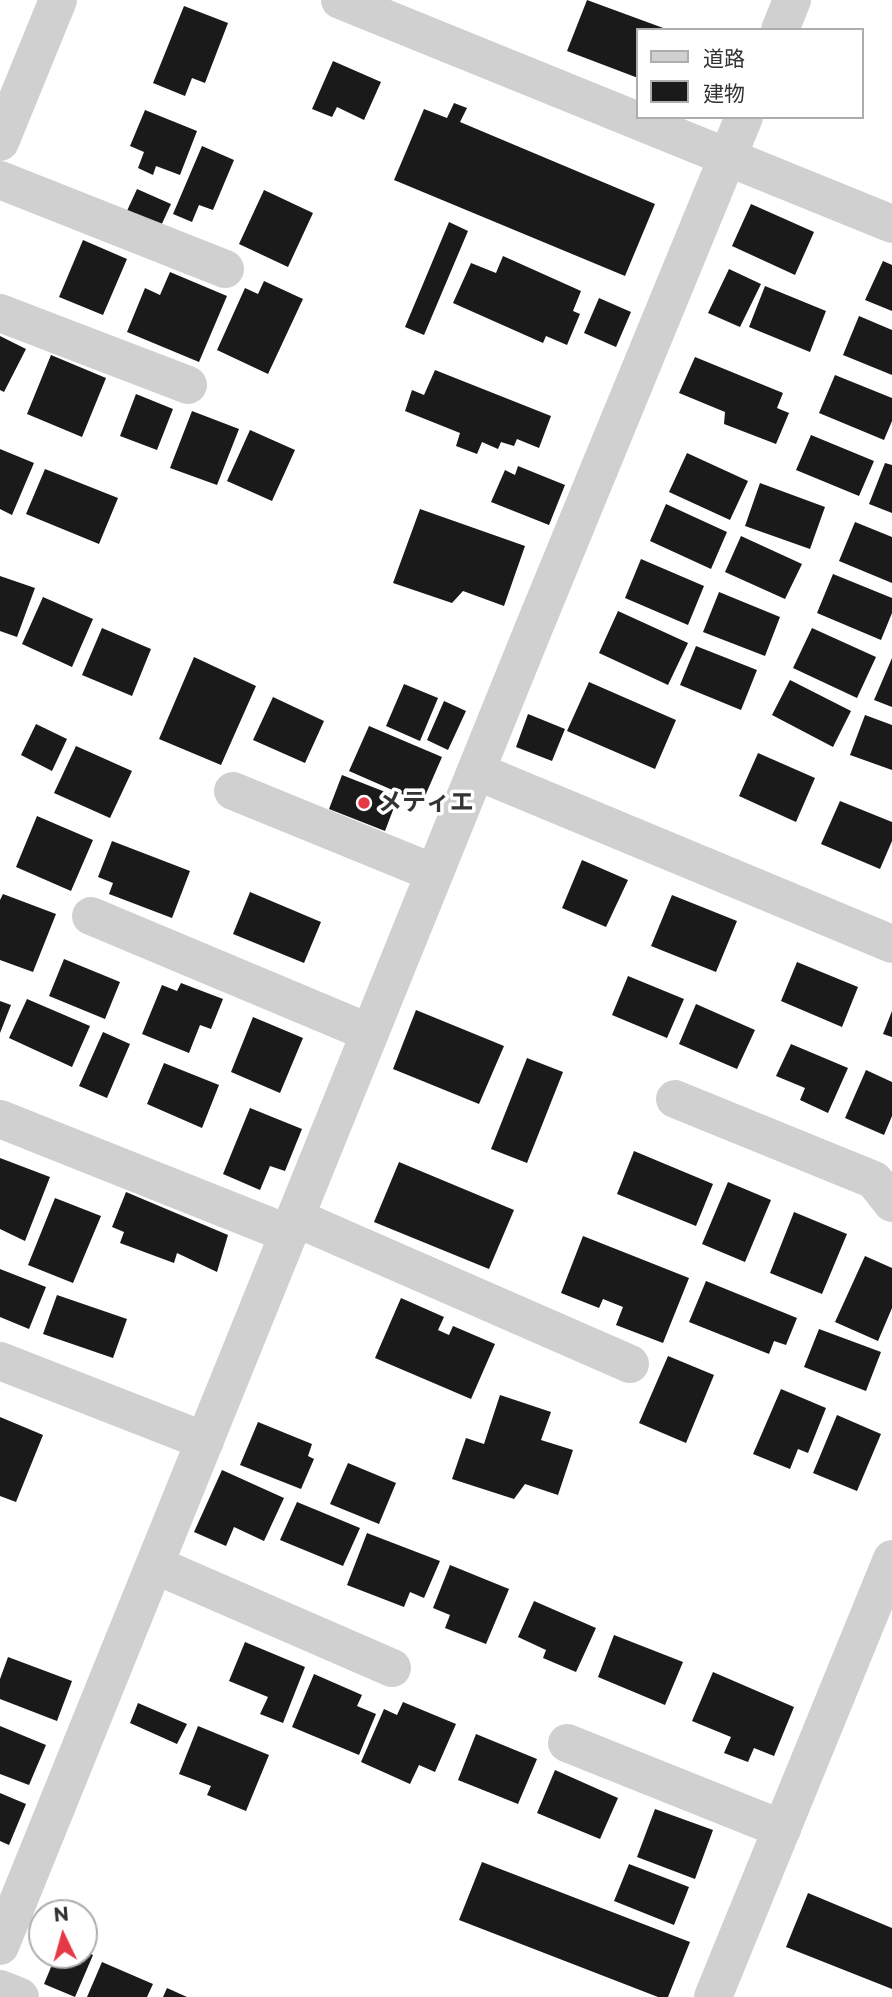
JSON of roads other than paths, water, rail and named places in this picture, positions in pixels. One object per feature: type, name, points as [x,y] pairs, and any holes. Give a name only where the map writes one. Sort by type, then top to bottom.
[{"type":"street","points":[[0,142],[58,0]]},
{"type":"street","points":[[340,0],[892,224]]},
{"type":"street","points":[[781,28],[792,0]]},
{"type":"street","points":[[0,1946],[11,1890],[155,1565],[434,873],[743,119]]},
{"type":"street","points":[[0,180],[225,269]]},
{"type":"street","points":[[0,313],[188,385]]},
{"type":"street","points":[[476,771],[892,944]]},
{"type":"street","points":[[233,791],[434,873]]},
{"type":"street","points":[[91,916],[370,1033]]},
{"type":"street","points":[[675,1099],[874,1180],[892,1203]]},
{"type":"street","points":[[0,1119],[292,1226],[630,1364]]},
{"type":"street","points":[[0,1361],[205,1441]]},
{"type":"street","points":[[713,1997],[892,1559]]},
{"type":"street","points":[[155,1565],[392,1668]]},
{"type":"street","points":[[567,1743],[782,1829]]},
{"type":"street","points":[[0,1989],[20,1997]]},
{"type":"place","name":"メティエ","points":[[364,803]]}]
